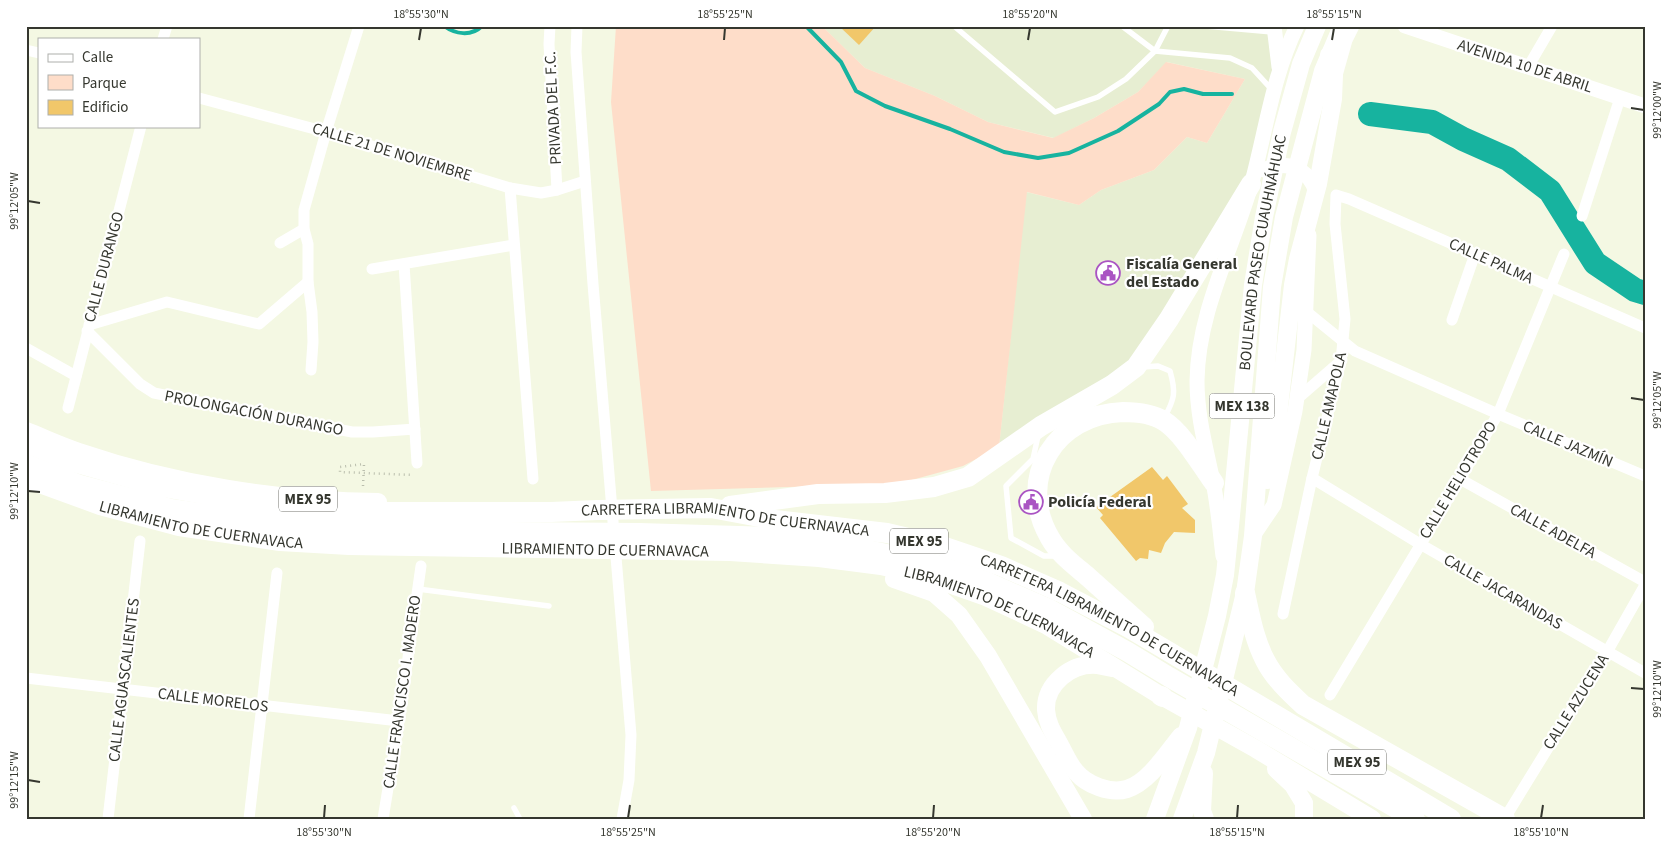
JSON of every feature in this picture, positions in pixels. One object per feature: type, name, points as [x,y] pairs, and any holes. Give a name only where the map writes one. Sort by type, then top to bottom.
[{"type":"highway","points":[[711,508],[818,494],[885,493],[934,487],[968,477],[1041,426],[1112,385],[1136,367],[1169,319],[1252,184]]},
{"type":"highway","points":[[1177,657],[1063,556],[1050,538],[1041,516],[1036,494],[1039,474],[1049,451],[1066,432],[1090,418],[1113,412],[1136,412],[1164,420],[1182,438],[1214,483]]},
{"type":"highway","name":"CARRETERA LIBRAMIENTO DE CUERNAVACA","points":[[26,444],[74,462],[163,487],[277,507],[346,512],[551,512],[711,508],[775,520],[887,533],[942,546],[1001,566],[1060,592],[1129,628],[1451,819]]},
{"type":"highway","name":"CARRETERA LIBRAMIENTO DE CUERNAVACA","points":[[26,464],[80,485],[171,509],[280,524],[351,530],[598,542],[763,536],[822,541],[937,565],[987,582],[1052,610],[1128,652],[1166,687],[1251,739],[1415,819]]},
{"type":"highway","points":[[1245,592],[1255,634],[1266,661],[1282,685],[1303,706],[1505,819]]},
{"type":"main road","name":"BOULEVARD PASEO CUAUHNÁHUAC","points":[[1225,575],[1214,483],[1200,422],[1198,361],[1206,315],[1252,184],[1280,70],[1297,26]]},
{"type":"main road","points":[[1253,536],[1267,480],[1277,424],[1293,285],[1318,184],[1333,99],[1334,75],[1332,63],[1315,26]]},
{"type":"main road","name":"BOULEVARD PASEO CUAUHNÁHUAC","points":[[1188,728],[1217,616],[1225,575],[1253,285],[1264,217],[1282,132],[1315,26]]},
{"type":"main road","points":[[1326,125],[1321,117],[1320,99],[1326,69],[1342,26]]},
{"type":"main road","name":"BOULEVARD PASEO CUAUHNÁHUAC","points":[[1206,753],[1245,592],[1253,536],[1272,287],[1284,217],[1323,72],[1342,26]]},
{"type":"main road","name":"BOULEVARD PASEO CUAUHNÁHUAC","points":[[1253,536],[1274,505],[1290,442],[1304,350],[1309,246],[1316,192],[1335,73],[1352,26]]},
{"type":"main road","name":"AVENIDA 10 DE ABRIL","points":[[1405,26],[1645,106]]},
{"type":"main road","points":[[1275,29],[1280,70]]},
{"type":"main road","points":[[1252,184],[1260,173],[1266,169],[1273,166],[1288,166],[1301,170],[1306,174],[1316,192]]},
{"type":"main road","name":"MEX 95","points":[[26,431],[80,452],[166,477],[278,496],[347,502],[552,505],[598,510]]},
{"type":"main road","name":"LIBRAMIENTO DE CUERNAVACA","points":[[26,479],[100,506],[179,527],[280,542],[359,546],[598,542]]},
{"type":"main road","name":"LIBRAMIENTO DE CUERNAVACA","points":[[638,542],[730,552],[819,558],[881,566],[932,578],[986,597],[1046,625],[1118,670],[1166,687]]},
{"type":"main road","points":[[819,558],[934,593],[959,615],[988,656],[1083,819]]},
{"type":"main road","points":[[1118,670],[1096,665],[1078,667],[1059,677],[1050,691],[1046,709],[1050,727],[1076,772],[1091,784],[1107,790],[1126,789],[1143,781],[1188,728]]},
{"type":"main road","name":"MEX 138","points":[[1155,819],[1188,728]]},
{"type":"main road","points":[[1251,739],[1293,785],[1304,803],[1304,819]]},
{"type":"main road","name":"MEX 95","points":[[1251,739],[1372,819]]},
{"type":"main road","points":[[1205,819],[1202,811],[1206,753]]},
{"type":"main road","name":"MEX 138","points":[[1182,819],[1206,753]]},
{"type":"street","points":[[311,370],[313,342],[312,312],[308,282],[308,244],[304,229],[304,210],[359,26]]},
{"type":"street","name":"PRIVADA DEL F.C.","points":[[550,26],[549,44],[558,190]]},
{"type":"street","points":[[577,26],[576,52],[585,181],[632,735],[629,780],[622,819]]},
{"type":"street","points":[[1528,67],[1552,26]]},
{"type":"street","name":"CALLE 21 DE NOVIEMBRE","points":[[200,98],[326,132],[510,188],[541,193],[558,190],[585,181]]},
{"type":"street","points":[[1582,216],[1620,98]]},
{"type":"street","name":"CALLE DURANGO","points":[[68,408],[140,128]]},
{"type":"street","points":[[510,188],[533,480]]},
{"type":"street","name":"CALLE PALMA","points":[[1336,195],[1645,328]]},
{"type":"street","name":"CALLE AMAPOLA","points":[[1283,614],[1312,478],[1341,361],[1345,319],[1335,224],[1336,195]]},
{"type":"street","points":[[280,243],[304,229]]},
{"type":"street","points":[[372,269],[514,245]]},
{"type":"street","points":[[1452,320],[1475,254]]},
{"type":"street","name":"CALLE HELIOTROPO","points":[[1330,695],[1498,414],[1564,254]]},
{"type":"street","points":[[404,264],[417,463]]},
{"type":"street","points":[[88,328],[167,302],[258,324],[308,282]]},
{"type":"street","name":"CALLE JAZMÍN","points":[[1307,312],[1355,350],[1498,414],[1645,476]]},
{"type":"street","name":"PROLONGACIÓN DURANGO","points":[[88,328],[140,384],[154,393],[352,432],[415,429]]},
{"type":"street","points":[[26,348],[76,376]]},
{"type":"street","points":[[1297,399],[1355,350]]},
{"type":"street","name":"CALLE JACARANDAS","points":[[1312,478],[1420,544],[1645,673]]},
{"type":"street","name":"CALLE ADELFA","points":[[1460,480],[1645,583]]},
{"type":"street","name":"CALLE AGUASCALIENTES","points":[[108,819],[140,541]]},
{"type":"street","name":"CALLE FRANCISCO I. MADERO","points":[[384,819],[421,566]]},
{"type":"street","points":[[249,819],[277,573]]},
{"type":"street","name":"CALLE AZUCENA","points":[[1505,819],[1607,652],[1645,583]]},
{"type":"street","name":"CALLE MORELOS","points":[[26,678],[399,721]]},
{"type":"lane","points":[[954,26],[1055,112],[1098,97],[1126,79],[1155,51],[1168,26]]},
{"type":"lane","points":[[1122,26],[1155,51],[1230,58],[1252,68],[1274,92]]},
{"type":"lane","points":[[1206,26],[1275,29]]},
{"type":"lane","points":[[1136,367],[1158,366],[1170,371],[1175,388],[1172,404],[1164,420]]},
{"type":"lane","points":[[1041,426],[1032,459],[1006,486],[1011,538],[1044,556],[1063,556]]},
{"type":"lane","points":[[418,589],[549,606]]},
{"type":"lane","points":[[514,808],[520,819]]},
{"type":"path","points":[[364,464],[340,467],[340,472],[418,476],[417,463]]},
{"type":"shaded area","points":[[822,26],[1276,26],[1280,41],[1261,147],[1152,352],[999,447],[1026,192],[1079,205],[1101,190],[1154,170],[1187,137],[1207,143],[1245,79],[1167,62],[1138,92],[1094,118],[1054,138],[988,122],[935,96],[865,68]]},
{"type":"green space","points":[[616,26],[822,26],[865,68],[935,96],[988,122],[1053,138],[1094,118],[1138,92],[1166,62],[1245,79],[1207,143],[1187,137],[1154,170],[1101,190],[1079,205],[1027,192],[999,447],[963,466],[897,484],[651,491],[611,102]]},
{"type":"building","points":[[839,26],[876,26],[859,45]]},
{"type":"building","points":[[1152,467],[1163,480],[1167,476],[1188,504],[1182,508],[1195,520],[1195,533],[1174,532],[1165,543],[1161,553],[1149,550],[1148,559],[1140,558],[1136,561],[1100,518],[1103,515],[1096,507]]},
{"type":"waterway","points":[[444,26],[453,31],[463,33],[473,32],[482,26]]},
{"type":"waterway","points":[[806,26],[841,62],[856,91],[885,106],[950,129],[1004,152],[1038,158],[1069,153],[1118,131],[1159,104],[1170,92],[1184,89],[1203,94],[1232,94]]},
{"type":"waterway","points":[[1370,114],[1432,122],[1463,139],[1508,159],[1550,191],[1595,263],[1635,290],[1645,293]]},
{"type":"place","name":"Fiscalía General del Estado","points":[[1108,273]]},
{"type":"place","name":"Policía Federal","points":[[1031,502]]}]
